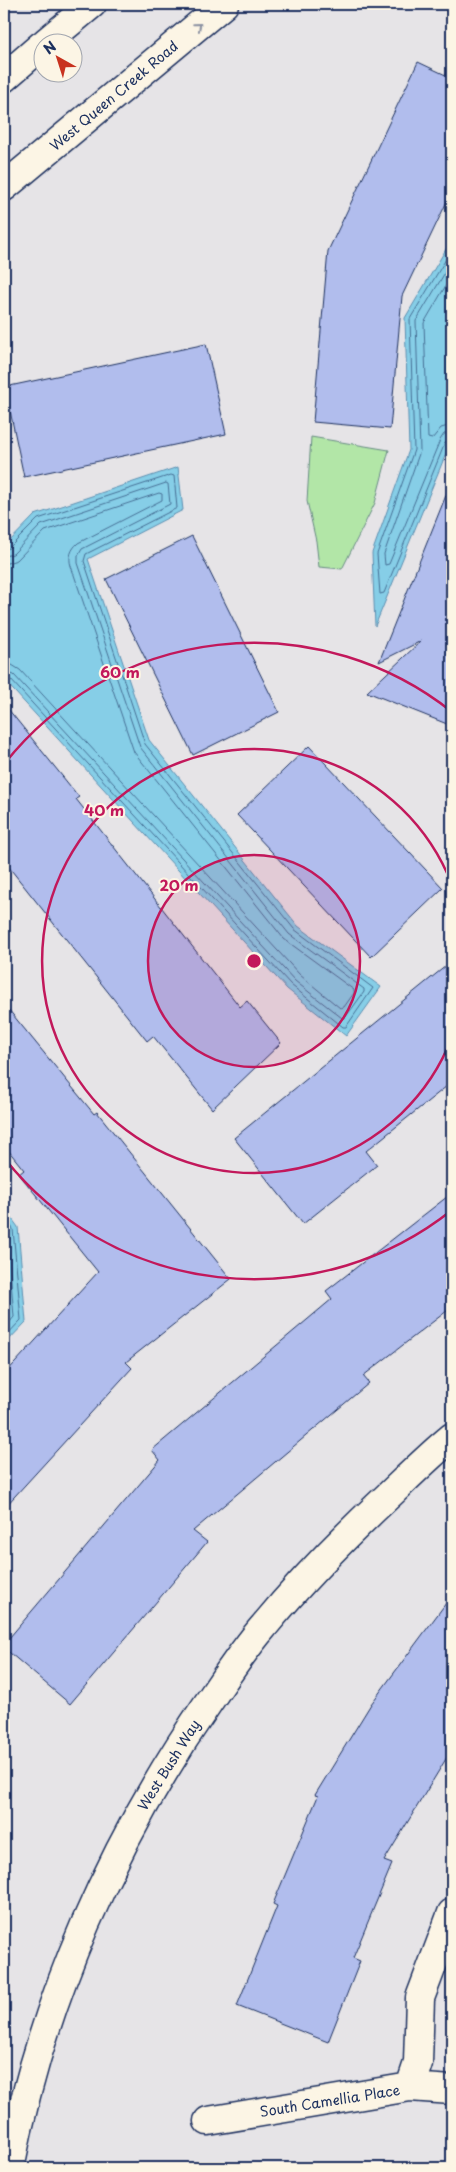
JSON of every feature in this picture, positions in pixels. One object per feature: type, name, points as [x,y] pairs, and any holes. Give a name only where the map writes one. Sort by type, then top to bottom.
[{"type":"street","points":[[58,32],[92,4]]},
{"type":"street","name":"West Queen Creek Road","points":[[4,188],[224,4]]},
{"type":"street","points":[[4,78],[32,54]]},
{"type":"street","name":"West Bush Way","points":[[10,2168],[27,2092],[62,1984],[109,1872],[140,1811],[171,1757],[234,1665],[275,1613],[345,1536],[452,1437]]},
{"type":"street","points":[[410,2087],[418,2063],[420,1998],[452,1913]]},
{"type":"street","name":"South Camellia Place","points":[[208,2121],[410,2087],[452,2090]]},
{"type":"green space","points":[[311,437],[389,450],[375,503],[342,569],[319,567],[316,541],[307,501]]},
{"type":"water","points":[[452,239],[452,439],[375,626],[372,553],[409,450],[405,318]]},
{"type":"water","points":[[178,467],[183,510],[88,559],[149,740],[298,926],[381,987],[346,1036],[287,989],[4,680],[4,547],[35,515]]},
{"type":"water","points":[[4,1208],[18,1227],[26,1322],[4,1345]]},
{"type":"building","points":[[418,62],[452,78],[452,191],[402,296],[390,429],[313,422],[328,251]]},
{"type":"building","points":[[206,344],[226,434],[24,477],[5,387]]},
{"type":"building","points":[[451,483],[452,726],[367,692],[421,641],[379,662]]},
{"type":"building","points":[[192,536],[279,712],[193,755],[106,579]]},
{"type":"building","points":[[4,704],[79,797],[76,799],[240,1007],[247,1001],[281,1043],[212,1109],[153,1036],[147,1041],[4,861]]},
{"type":"building","points":[[309,746],[443,888],[371,957],[237,815]]},
{"type":"building","points":[[452,961],[452,1082],[366,1151],[377,1165],[303,1224],[234,1138]]},
{"type":"building","points":[[4,1004],[94,1114],[97,1112],[231,1279],[126,1362],[132,1368],[4,1508],[4,1375],[98,1272],[19,1174],[24,1170],[4,1145]]},
{"type":"building","points":[[452,1193],[452,1307],[363,1376],[369,1383],[193,1531],[207,1542],[70,1704],[4,1648],[4,1644],[160,1460],[152,1450],[332,1299],[326,1291]]},
{"type":"building","points":[[452,1595],[452,1749],[384,1861],[392,1864],[353,1958],[360,1961],[328,2042],[237,2006],[277,1906],[273,1904],[318,1796],[315,1795],[371,1704]]}]
